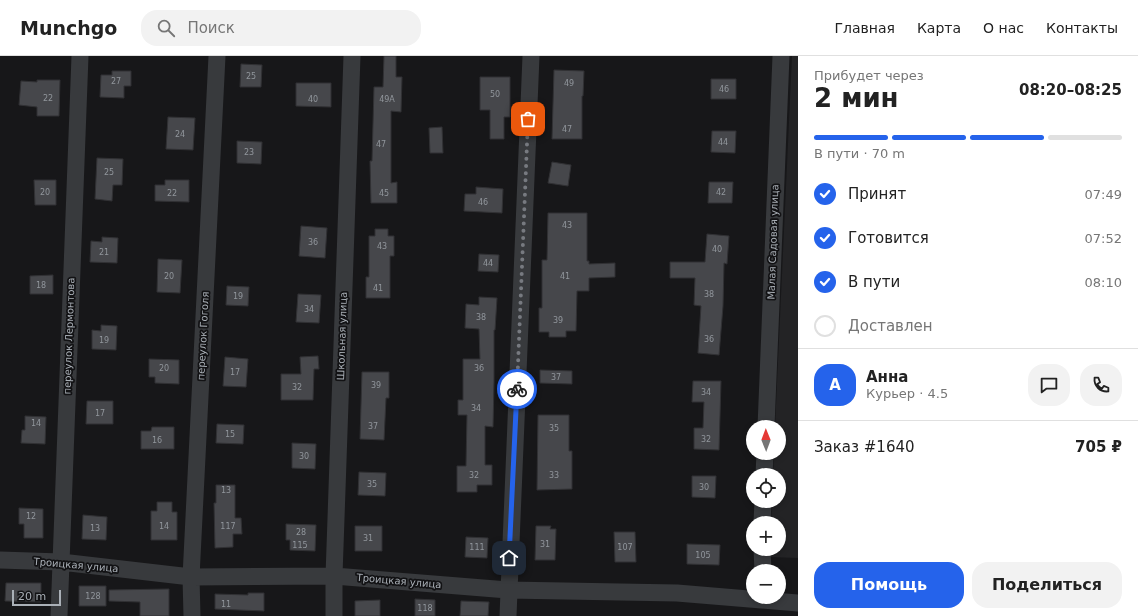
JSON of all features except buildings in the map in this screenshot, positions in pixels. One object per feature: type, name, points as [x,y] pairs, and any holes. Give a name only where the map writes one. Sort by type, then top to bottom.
[{"type":"street","name":"переулок Лермонтова","points":[[59,616],[80,56]]},
{"type":"street","name":"переулок Гоголя","points":[[192,616],[191,577],[217,56]]},
{"type":"street","name":"Школьная улица","points":[[334,616],[334,576],[352,56]]},
{"type":"street","points":[[508,616],[531,56]]},
{"type":"street","name":"Малая Садовая улица","points":[[766,420],[780,56]]},
{"type":"street","name":"Троицкая улица","points":[[0,560],[61,562],[191,577],[334,576],[508,590],[677,593],[746,602]]},
{"type":"street","name":"Троицкая улица","points":[[786,603],[798,603]]},
{"type":"shaded area","points":[[792,56],[798,56],[798,558],[769,557],[786,556],[786,516],[771,516],[772,508],[786,508],[786,468],[773,468],[774,460],[786,460],[786,420],[775,420]]},
{"type":"way so far","points":[[517,389],[528,119]]},
{"type":"route","points":[[509,558],[517,389]]}]
